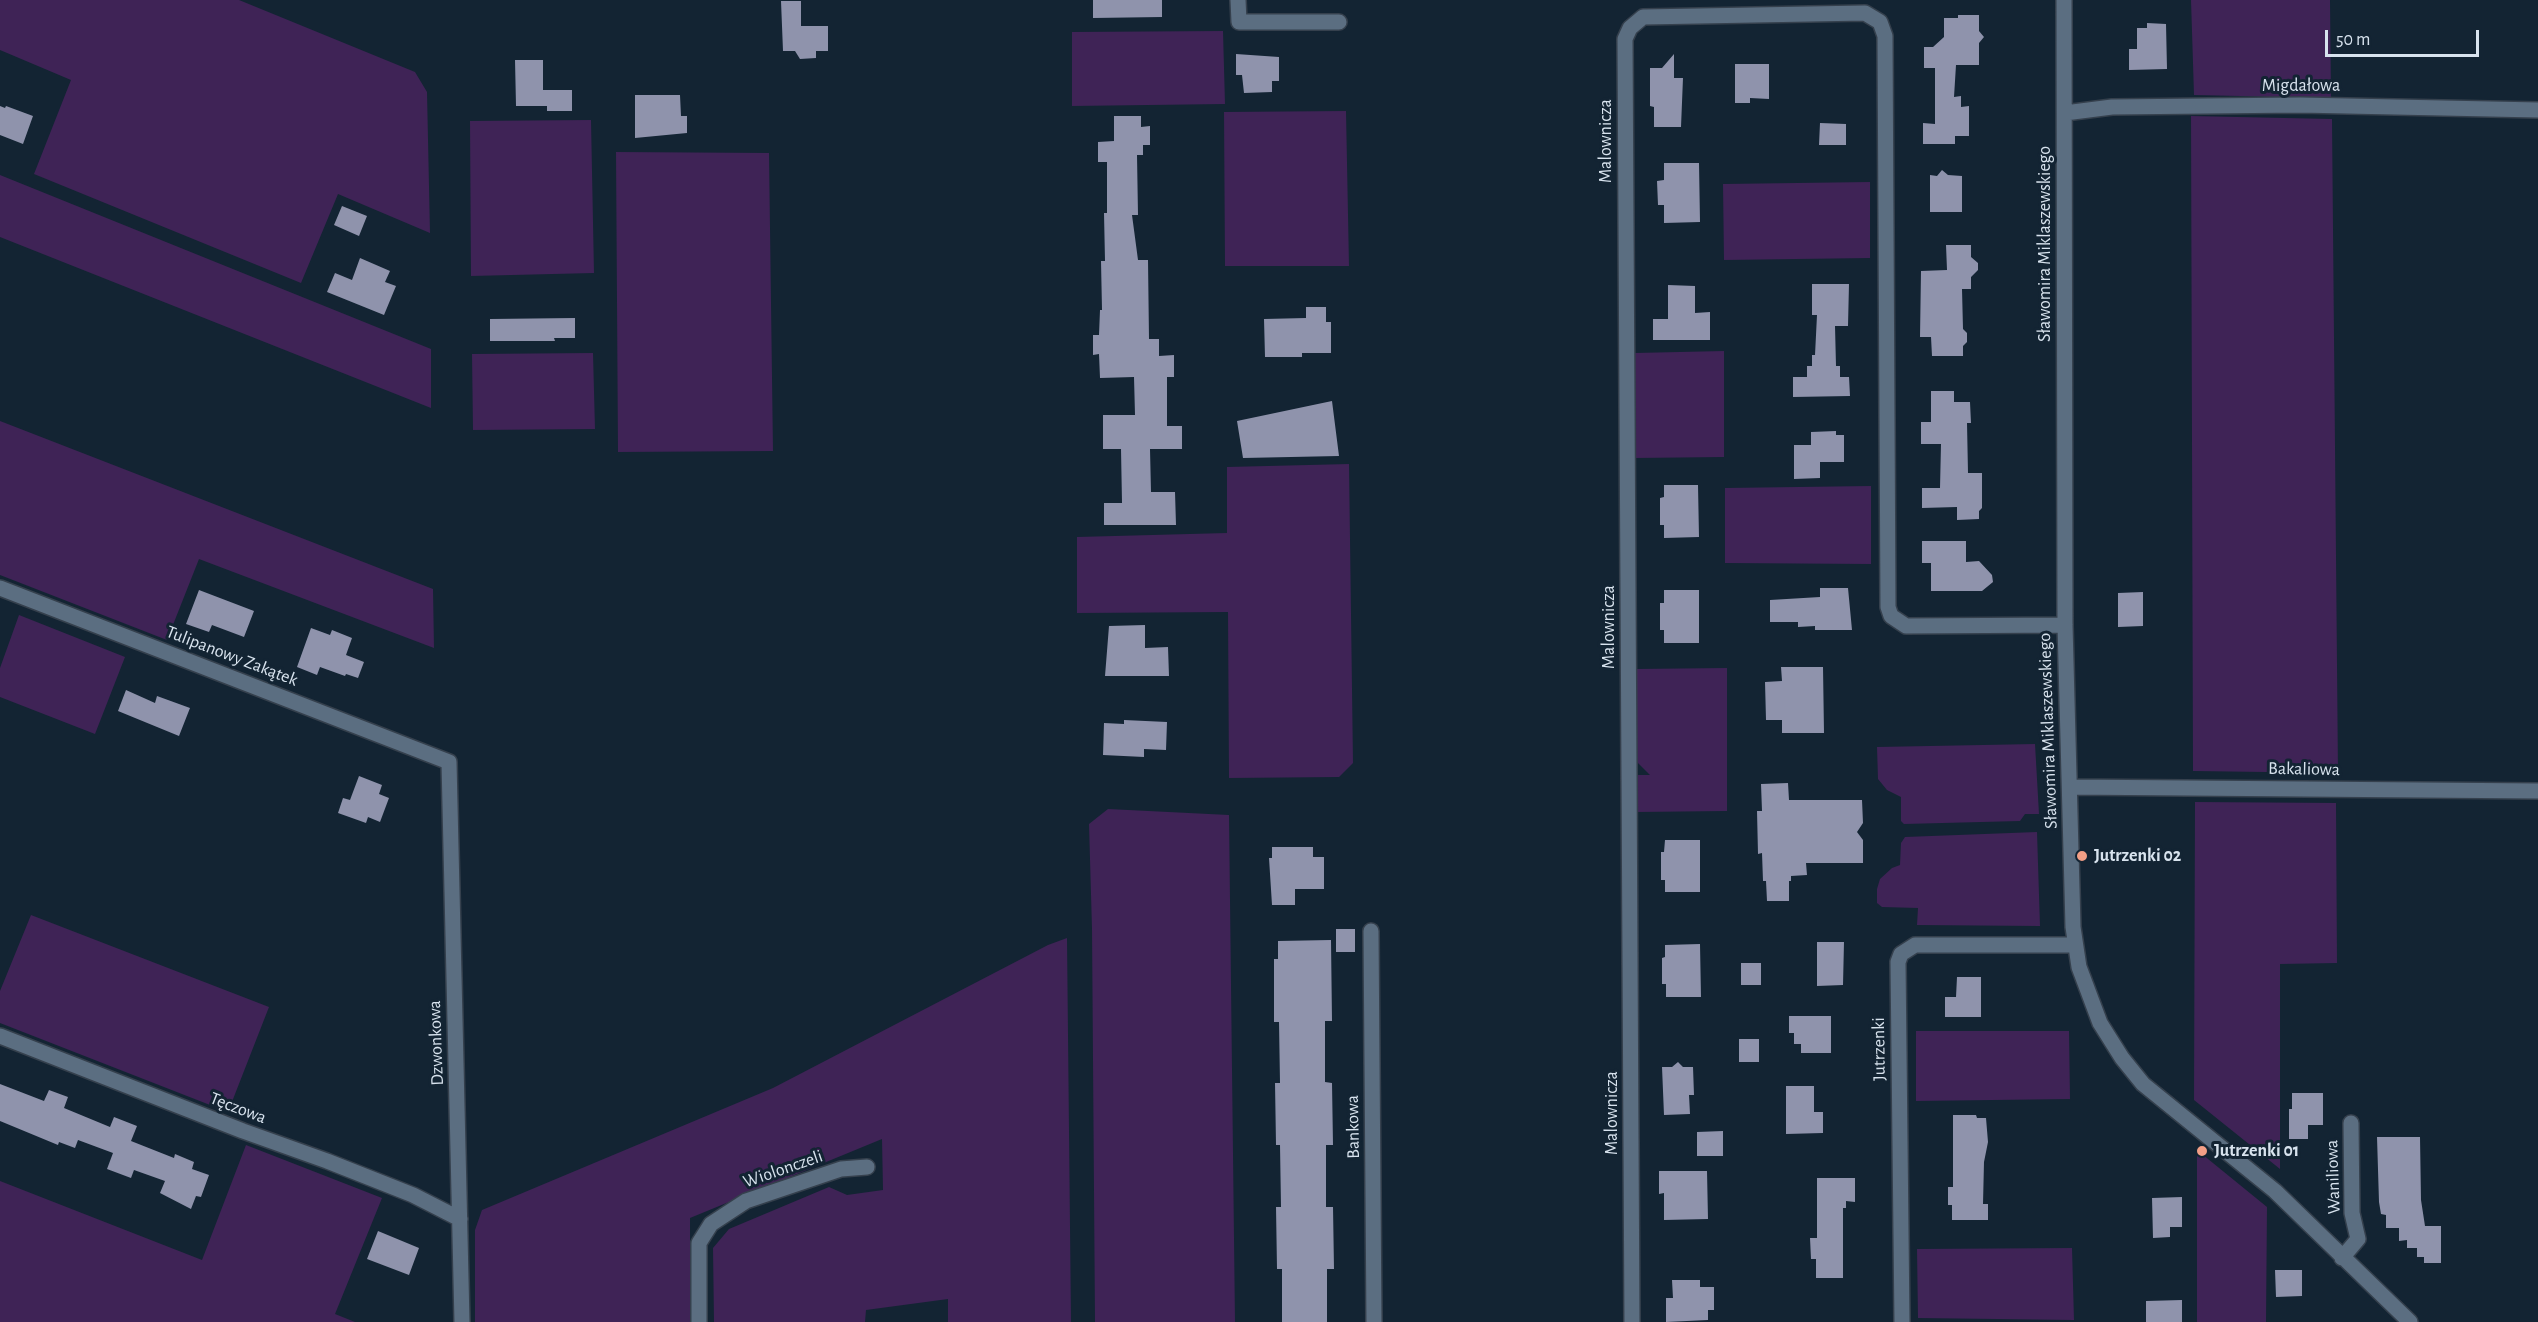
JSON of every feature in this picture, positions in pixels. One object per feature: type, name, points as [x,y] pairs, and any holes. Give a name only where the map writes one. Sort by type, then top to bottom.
[{"type":"street","points":[[1238,0],[1239,22],[1340,22]]},
{"type":"street","name":"Sławomira Miklaszewskiego","points":[[2064,0],[2065,625],[2074,945],[2097,1016],[2110,1041],[2132,1071],[2162,1101],[2267,1185],[2410,1322]]},
{"type":"street","name":"Malownicza","points":[[1632,1322],[1625,39],[1630,28],[1643,17],[1865,13],[1880,22],[1885,36],[1888,607],[1891,616],[1906,626],[2065,625]]},
{"type":"street","name":"Migdałowa","points":[[2065,112],[2112,107],[2300,105],[2538,110]]},
{"type":"street","name":"Tulipanowy Zakątek","points":[[0,588],[449,762]]},
{"type":"street","name":"Dzwonkowa","points":[[449,762],[462,1322]]},
{"type":"street","name":"Bakaliowa","points":[[2070,787],[2538,791]]},
{"type":"street","name":"Bankowa","points":[[1371,931],[1374,1322]]},
{"type":"street","name":"Jutrzenki","points":[[1902,1322],[1898,962],[1901,954],[1915,945],[2074,945]]},
{"type":"street","name":"Tęczowa","points":[[0,1036],[243,1131],[338,1165],[412,1195],[460,1219]]},
{"type":"street","name":"Waniliowa","points":[[2342,1258],[2358,1239],[2352,1213],[2351,1123]]},
{"type":"street","name":"Wiolonczeli","points":[[699,1322],[699,1243],[711,1224],[746,1201],[841,1169],[867,1167]]},
{"type":"shaded area","points":[[0,0],[239,0],[415,72],[427,92],[430,233],[338,194],[301,283],[34,174],[71,80],[0,50]]},
{"type":"shaded area","points":[[2191,0],[2330,0],[2331,98],[2194,95]]},
{"type":"shaded area","points":[[1223,31],[1225,104],[1072,106],[1072,32]]},
{"type":"shaded area","points":[[1346,111],[1349,266],[1225,266],[1224,112]]},
{"type":"shaded area","points":[[2191,116],[2332,119],[2338,773],[2193,771]]},
{"type":"shaded area","points":[[591,120],[594,273],[471,276],[470,121]]},
{"type":"shaded area","points":[[616,152],[769,153],[773,451],[618,452]]},
{"type":"shaded area","points":[[0,175],[431,349],[431,408],[0,237]]},
{"type":"shaded area","points":[[1870,182],[1870,258],[1724,260],[1723,184]]},
{"type":"shaded area","points":[[1724,351],[1724,457],[1635,458],[1635,353]]},
{"type":"shaded area","points":[[593,353],[595,429],[473,430],[472,354]]},
{"type":"shaded area","points":[[0,421],[433,589],[434,648],[199,559],[167,640],[0,575]]},
{"type":"shaded area","points":[[1349,464],[1353,763],[1339,777],[1229,778],[1228,612],[1077,613],[1077,537],[1227,533],[1227,467]]},
{"type":"shaded area","points":[[1871,486],[1871,564],[1725,563],[1725,488]]},
{"type":"shaded area","points":[[19,615],[125,657],[95,734],[0,697],[0,668]]},
{"type":"shaded area","points":[[1727,668],[1727,811],[1637,812],[1637,775],[1650,775],[1636,761],[1636,669]]},
{"type":"shaded area","points":[[2035,744],[2039,814],[2025,814],[2020,821],[1904,824],[1901,821],[1901,797],[1887,790],[1878,779],[1877,747]]},
{"type":"shaded area","points":[[2195,802],[2336,803],[2337,963],[2280,964],[2280,1169],[2194,1100]]},
{"type":"shaded area","points":[[1108,809],[1229,815],[1235,1322],[1095,1322],[1089,824]]},
{"type":"shaded area","points":[[2037,832],[2040,926],[1917,925],[1918,908],[1882,907],[1877,903],[1880,879],[1892,868],[1900,865],[1901,843],[1905,837]]},
{"type":"shaded area","points":[[31,915],[269,1007],[228,1112],[0,1023],[0,991]]},
{"type":"shaded area","points":[[1067,938],[1071,1322],[948,1322],[948,1299],[866,1310],[865,1322],[714,1322],[713,1248],[729,1229],[829,1187],[847,1195],[883,1190],[882,1139],[690,1218],[690,1322],[475,1322],[475,1230],[482,1210],[773,1088],[1048,945]]},
{"type":"shaded area","points":[[1916,1031],[2069,1031],[2070,1099],[1916,1101]]},
{"type":"shaded area","points":[[246,1145],[382,1198],[335,1314],[355,1322],[0,1322],[0,1181],[202,1260]]},
{"type":"shaded area","points":[[2197,1150],[2267,1207],[2266,1322],[2197,1322]]},
{"type":"shaded area","points":[[2072,1248],[2074,1320],[1918,1318],[1917,1249]]},
{"type":"building","points":[[1093,0],[1162,0],[1162,17],[1093,18]]},
{"type":"building","points":[[781,1],[801,1],[801,26],[828,26],[828,51],[816,51],[816,58],[800,59],[795,51],[783,51]]},
{"type":"building","points":[[1958,15],[1979,15],[1979,31],[1984,37],[1979,43],[1979,65],[1956,65],[1954,97],[1961,96],[1961,107],[1969,106],[1969,136],[1955,136],[1955,144],[1923,144],[1923,123],[1935,124],[1935,68],[1924,68],[1924,47],[1933,47],[1944,37],[1944,18],[1958,18]]},
{"type":"building","points":[[2147,23],[2166,24],[2167,69],[2129,70],[2129,49],[2137,49],[2137,28],[2147,28]]},
{"type":"building","points":[[1236,54],[1279,57],[1279,81],[1272,81],[1272,92],[1244,93],[1242,75],[1236,75]]},
{"type":"building","points":[[1674,54],[1674,78],[1683,78],[1681,127],[1654,127],[1654,107],[1650,106],[1650,68],[1662,68]]},
{"type":"building","points":[[515,60],[543,60],[543,90],[572,90],[572,111],[547,111],[547,106],[516,106]]},
{"type":"building","points":[[1735,64],[1769,64],[1769,99],[1750,98],[1750,103],[1735,103]]},
{"type":"building","points":[[635,95],[680,95],[681,116],[687,116],[687,133],[635,138]]},
{"type":"building","points":[[0,106],[33,116],[23,144],[0,135]]},
{"type":"building","points":[[1114,116],[1141,116],[1141,127],[1150,126],[1150,145],[1143,145],[1143,155],[1137,155],[1138,215],[1132,215],[1138,260],[1148,260],[1149,339],[1159,339],[1159,356],[1174,355],[1174,377],[1167,377],[1167,426],[1182,426],[1182,449],[1150,449],[1151,492],[1175,492],[1176,525],[1104,525],[1104,503],[1122,503],[1121,449],[1103,449],[1103,415],[1135,415],[1134,377],[1100,378],[1099,354],[1093,355],[1093,335],[1099,335],[1100,310],[1102,310],[1101,261],[1105,261],[1104,213],[1107,213],[1107,162],[1098,162],[1098,142],[1114,141]]},
{"type":"building","points":[[1820,123],[1846,124],[1846,145],[1819,145]]},
{"type":"building","points":[[1664,163],[1699,163],[1700,222],[1664,223],[1664,205],[1658,205],[1657,181],[1664,180]]},
{"type":"building","points":[[1942,170],[1948,175],[1962,176],[1962,212],[1930,212],[1930,175],[1937,176]]},
{"type":"building","points":[[342,206],[367,216],[359,236],[334,225]]},
{"type":"building","points":[[1946,245],[1971,245],[1971,257],[1978,263],[1978,270],[1971,277],[1971,289],[1962,289],[1963,329],[1967,333],[1963,356],[1932,356],[1931,337],[1920,337],[1921,271],[1947,270]]},
{"type":"building","points":[[360,258],[390,271],[385,282],[396,286],[384,315],[327,292],[335,273],[352,280]]},
{"type":"building","points":[[1812,284],[1849,284],[1848,326],[1835,326],[1836,366],[1840,366],[1840,377],[1849,377],[1850,396],[1793,397],[1793,377],[1807,377],[1807,366],[1812,366],[1812,355],[1815,355],[1817,315],[1812,315]]},
{"type":"building","points":[[1668,285],[1695,286],[1695,313],[1710,312],[1710,340],[1653,340],[1653,319],[1668,319]]},
{"type":"building","points":[[1306,307],[1326,307],[1326,322],[1331,322],[1331,353],[1302,353],[1302,357],[1265,357],[1264,319],[1306,318]]},
{"type":"building","points":[[575,318],[575,338],[554,338],[555,341],[490,341],[490,319]]},
{"type":"building","points":[[1931,391],[1954,391],[1954,402],[1970,402],[1971,423],[1967,423],[1968,473],[1982,473],[1982,508],[1979,511],[1979,519],[1957,520],[1957,507],[1922,508],[1922,488],[1940,488],[1941,444],[1921,444],[1921,422],[1931,422]]},
{"type":"building","points":[[1332,401],[1339,456],[1243,458],[1237,421]]},
{"type":"building","points":[[1836,431],[1836,435],[1844,435],[1844,462],[1820,462],[1820,478],[1794,479],[1794,445],[1811,445],[1811,432]]},
{"type":"building","points":[[1664,485],[1698,485],[1699,537],[1664,538],[1664,525],[1660,525],[1660,498],[1664,497]]},
{"type":"building","points":[[1922,541],[1966,541],[1966,562],[1979,561],[1992,575],[1993,582],[1982,591],[1931,591],[1931,563],[1922,563]]},
{"type":"building","points":[[1820,588],[1848,588],[1852,630],[1815,630],[1815,626],[1798,627],[1798,622],[1770,622],[1770,600],[1820,597]]},
{"type":"building","points":[[199,590],[254,611],[244,637],[212,625],[209,632],[186,624]]},
{"type":"building","points":[[1664,590],[1699,590],[1699,643],[1664,643],[1664,630],[1660,630],[1660,603],[1664,603]]},
{"type":"building","points":[[2143,592],[2143,626],[2118,627],[2118,593]]},
{"type":"building","points":[[1145,625],[1145,648],[1168,647],[1169,676],[1105,676],[1109,626]]},
{"type":"building","points":[[311,628],[330,635],[332,630],[352,638],[346,655],[364,662],[358,678],[320,667],[317,675],[297,667]]},
{"type":"building","points":[[1781,667],[1823,667],[1824,733],[1782,733],[1782,720],[1766,720],[1765,682],[1782,681]]},
{"type":"building","points":[[126,690],[155,703],[157,696],[190,708],[179,736],[118,711]]},
{"type":"building","points":[[1124,720],[1167,722],[1166,750],[1144,749],[1144,757],[1103,755],[1104,723],[1124,724]]},
{"type":"building","points":[[359,776],[382,785],[379,794],[389,798],[380,822],[368,817],[366,823],[338,813],[343,798],[350,800]]},
{"type":"building","points":[[1788,783],[1789,800],[1862,800],[1863,823],[1857,832],[1863,840],[1863,863],[1806,863],[1807,875],[1791,876],[1789,901],[1767,901],[1766,881],[1763,881],[1762,853],[1758,854],[1757,811],[1762,811],[1761,784]]},
{"type":"building","points":[[1665,840],[1700,840],[1700,892],[1665,892],[1665,880],[1661,880],[1661,852],[1664,852]]},
{"type":"building","points":[[1272,847],[1313,847],[1313,857],[1324,857],[1324,889],[1295,889],[1295,905],[1272,905],[1269,858],[1272,858]]},
{"type":"building","points":[[1336,929],[1355,929],[1355,952],[1336,952]]},
{"type":"building","points":[[1331,940],[1332,1021],[1325,1021],[1325,1082],[1332,1083],[1333,1145],[1326,1145],[1326,1207],[1333,1207],[1334,1269],[1327,1269],[1327,1322],[1282,1322],[1282,1269],[1277,1269],[1276,1207],[1281,1207],[1280,1145],[1276,1145],[1275,1083],[1280,1083],[1279,1022],[1274,1022],[1274,959],[1278,959],[1278,941]]},
{"type":"building","points":[[1817,942],[1844,942],[1843,985],[1817,986]]},
{"type":"building","points":[[1700,944],[1701,997],[1666,997],[1666,984],[1662,984],[1662,958],[1665,957],[1665,945]]},
{"type":"building","points":[[1741,963],[1761,963],[1761,985],[1741,985]]},
{"type":"building","points":[[1957,977],[1981,977],[1981,1017],[1945,1017],[1945,997],[1956,997]]},
{"type":"building","points":[[1789,1016],[1831,1016],[1831,1053],[1801,1053],[1801,1044],[1794,1044],[1794,1033],[1789,1033]]},
{"type":"building","points":[[1739,1039],[1759,1039],[1759,1062],[1739,1062]]},
{"type":"building","points":[[1678,1062],[1683,1067],[1693,1067],[1694,1095],[1689,1095],[1690,1114],[1664,1115],[1662,1067],[1672,1067]]},
{"type":"building","points":[[0,1084],[44,1101],[49,1090],[68,1097],[64,1108],[110,1127],[114,1117],[137,1126],[131,1141],[174,1158],[175,1154],[194,1162],[192,1169],[209,1175],[201,1197],[196,1196],[191,1209],[160,1193],[165,1181],[134,1170],[131,1178],[107,1169],[113,1153],[78,1140],[75,1148],[59,1142],[58,1145],[0,1121]]},
{"type":"building","points":[[1786,1086],[1814,1086],[1814,1112],[1823,1112],[1823,1133],[1786,1134]]},
{"type":"building","points":[[2292,1093],[2323,1093],[2323,1125],[2308,1125],[2308,1139],[2289,1139],[2289,1109],[2292,1109]]},
{"type":"building","points":[[1953,1115],[1976,1115],[1977,1118],[1986,1118],[1988,1142],[1984,1162],[1983,1204],[1988,1204],[1988,1220],[1952,1220],[1952,1205],[1948,1205],[1948,1187],[1953,1187]]},
{"type":"building","points":[[1723,1131],[1723,1156],[1697,1156],[1697,1132]]},
{"type":"building","points":[[2377,1137],[2420,1137],[2421,1200],[2425,1226],[2441,1226],[2441,1263],[2424,1263],[2424,1257],[2417,1257],[2417,1248],[2407,1248],[2407,1240],[2399,1241],[2399,1228],[2386,1228],[2386,1215],[2381,1214],[2379,1202]]},
{"type":"building","points":[[1659,1171],[1707,1171],[1708,1219],[1664,1220],[1664,1193],[1659,1194]]},
{"type":"building","points":[[1817,1178],[1855,1178],[1855,1202],[1846,1201],[1846,1208],[1843,1208],[1843,1278],[1816,1278],[1816,1259],[1811,1259],[1810,1238],[1817,1238]]},
{"type":"building","points":[[2182,1197],[2182,1227],[2170,1227],[2170,1237],[2153,1238],[2152,1198]]},
{"type":"building","points":[[378,1231],[419,1248],[409,1275],[367,1259]]},
{"type":"building","points":[[2275,1270],[2302,1270],[2302,1296],[2276,1297]]},
{"type":"building","points":[[1672,1280],[1700,1280],[1700,1287],[1714,1287],[1714,1310],[1708,1310],[1708,1320],[1666,1322],[1666,1298],[1673,1298]]},
{"type":"building","points":[[2182,1300],[2182,1322],[2146,1322],[2146,1301]]},
{"type":"place","name":"Jutrzenki 02","points":[[2082,856]]},
{"type":"place","name":"Jutrzenki 01","points":[[2202,1151]]}]
